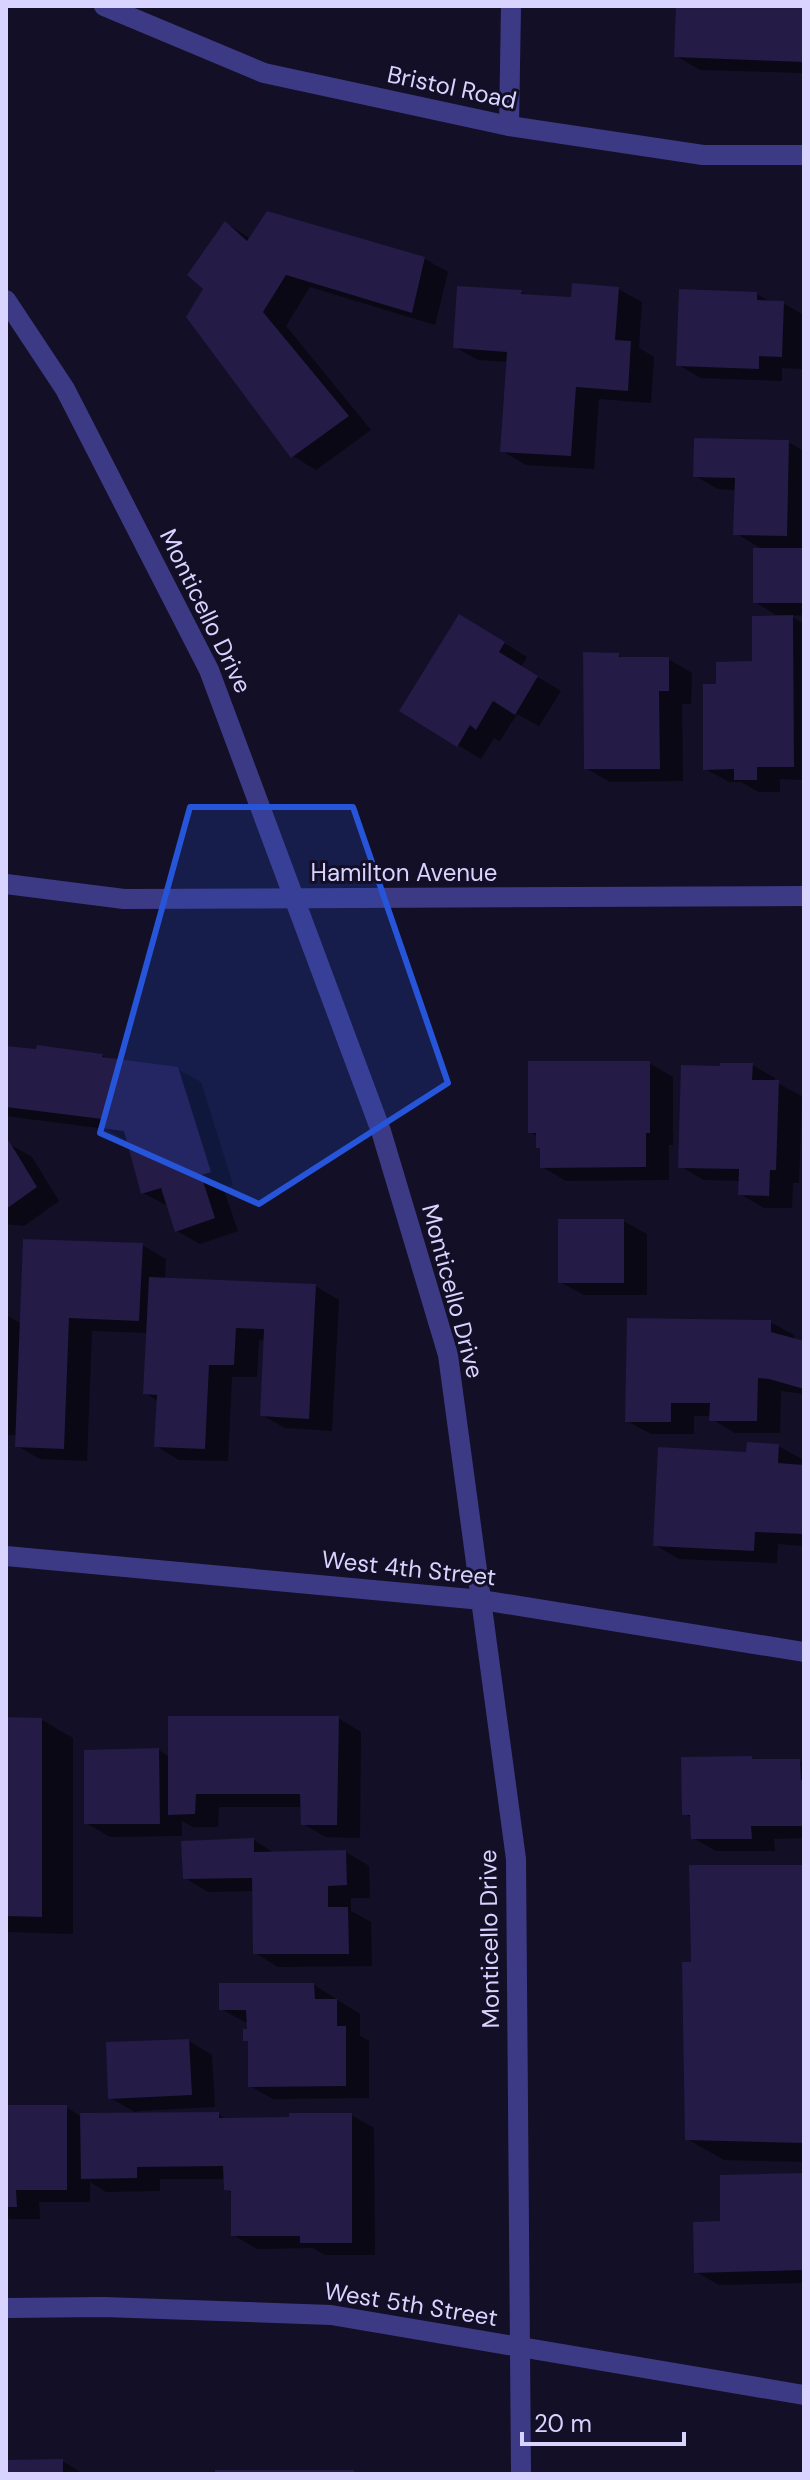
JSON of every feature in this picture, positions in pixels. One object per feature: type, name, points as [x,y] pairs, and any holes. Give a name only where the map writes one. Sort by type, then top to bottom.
[{"type":"street","name":"Bristol Road","points":[[104,6],[264,73],[509,126],[703,155],[804,155]]},
{"type":"street","points":[[509,126],[511,6]]},
{"type":"street","name":"Monticello Drive","points":[[6,300],[65,389],[209,670],[381,1131],[448,1355],[516,1859],[521,2474]]},
{"type":"street","name":"Hamilton Avenue","points":[[6,884],[124,899],[804,896]]},
{"type":"street","name":"West 4th Street","points":[[6,1556],[482,1600],[804,1652]]},
{"type":"street","name":"West 5th Street","points":[[6,2308],[104,2307],[331,2315],[804,2395]]},
{"type":"highlighted area","points":[[190,807],[353,807],[448,1083],[259,1204],[100,1133]]},
{"type":"building","points":[[676,6],[804,6],[804,62],[674,57]]},
{"type":"building","points":[[267,211],[425,257],[412,313],[286,275],[263,312],[349,416],[291,458],[186,317],[203,289],[187,275],[225,221],[247,241]]},
{"type":"building","points":[[572,283],[619,287],[615,340],[631,341],[628,391],[576,387],[571,456],[500,452],[507,352],[453,348],[457,286],[571,297]]},
{"type":"building","points":[[679,289],[757,292],[757,300],[784,301],[782,357],[759,356],[759,369],[676,366]]},
{"type":"building","points":[[694,438],[789,440],[787,536],[733,535],[735,478],[693,477]]},
{"type":"building","points":[[753,548],[804,548],[804,603],[753,603]]},
{"type":"building","points":[[459,614],[505,642],[499,652],[538,676],[515,715],[493,701],[476,730],[470,725],[457,747],[399,711]]},
{"type":"building","points":[[793,615],[794,767],[757,767],[757,780],[734,780],[734,769],[703,770],[703,684],[716,684],[716,662],[752,661],[752,616]]},
{"type":"building","points":[[583,652],[619,653],[619,657],[669,657],[669,691],[659,691],[660,769],[584,769]]},
{"type":"building","points":[[37,1045],[178,1067],[211,1172],[201,1175],[215,1218],[175,1232],[161,1188],[141,1194],[124,1131],[101,1128],[102,1119],[6,1107],[6,1046],[36,1049]]},
{"type":"building","points":[[528,1061],[650,1061],[650,1133],[646,1133],[646,1167],[540,1168],[536,1133],[528,1133]]},
{"type":"building","points":[[720,1063],[753,1063],[752,1080],[779,1080],[776,1170],[770,1170],[769,1196],[738,1195],[739,1169],[678,1168],[681,1065],[720,1066]]},
{"type":"building","points":[[9,1141],[37,1187],[6,1209],[6,1143]]},
{"type":"building","points":[[558,1219],[624,1219],[624,1283],[558,1283]]},
{"type":"building","points":[[23,1239],[143,1243],[139,1321],[69,1318],[64,1449],[15,1447]]},
{"type":"building","points":[[149,1277],[316,1284],[309,1419],[260,1416],[264,1329],[236,1328],[234,1365],[209,1365],[205,1449],[154,1447],[157,1395],[143,1394]]},
{"type":"building","points":[[627,1318],[771,1320],[771,1332],[804,1341],[804,1389],[758,1378],[757,1421],[709,1421],[710,1403],[671,1403],[671,1422],[625,1422]]},
{"type":"building","points":[[747,1442],[779,1444],[778,1463],[804,1465],[804,1534],[755,1532],[754,1551],[653,1546],[658,1447],[746,1452]]},
{"type":"building","points":[[168,1716],[339,1716],[337,1825],[301,1825],[300,1794],[196,1794],[195,1814],[168,1815]]},
{"type":"building","points":[[6,1717],[42,1718],[42,1917],[6,1916]]},
{"type":"building","points":[[159,1748],[160,1824],[84,1824],[84,1750]]},
{"type":"building","points":[[752,1756],[752,1759],[800,1759],[801,1780],[804,1780],[804,1826],[751,1826],[752,1839],[691,1839],[690,1815],[682,1815],[681,1757]]},
{"type":"building","points":[[254,1838],[254,1852],[346,1850],[347,1885],[328,1886],[328,1907],[348,1907],[349,1954],[253,1954],[252,1878],[183,1879],[181,1841]]},
{"type":"building","points":[[689,1865],[804,1865],[804,2143],[685,2140],[682,1962],[691,1962]]},
{"type":"building","points":[[219,1983],[314,1983],[315,1999],[337,1999],[337,2026],[346,2026],[346,2086],[248,2087],[248,2041],[243,2041],[243,2029],[247,2029],[246,2010],[219,2010]]},
{"type":"building","points":[[189,2039],[192,2095],[108,2099],[106,2042]]},
{"type":"building","points":[[6,2105],[67,2105],[67,2190],[16,2190],[17,2207],[6,2207]]},
{"type":"building","points":[[219,2112],[219,2118],[352,2113],[352,2243],[300,2243],[300,2236],[231,2236],[231,2191],[224,2190],[223,2166],[137,2167],[137,2178],[81,2179],[80,2113]]},
{"type":"building","points":[[804,2173],[804,2270],[694,2273],[693,2222],[720,2221],[720,2175]]},
{"type":"building","points":[[63,2459],[63,2474],[6,2474],[6,2460]]},
{"type":"building","points":[[215,2470],[354,2470],[354,2474],[215,2474]]}]
